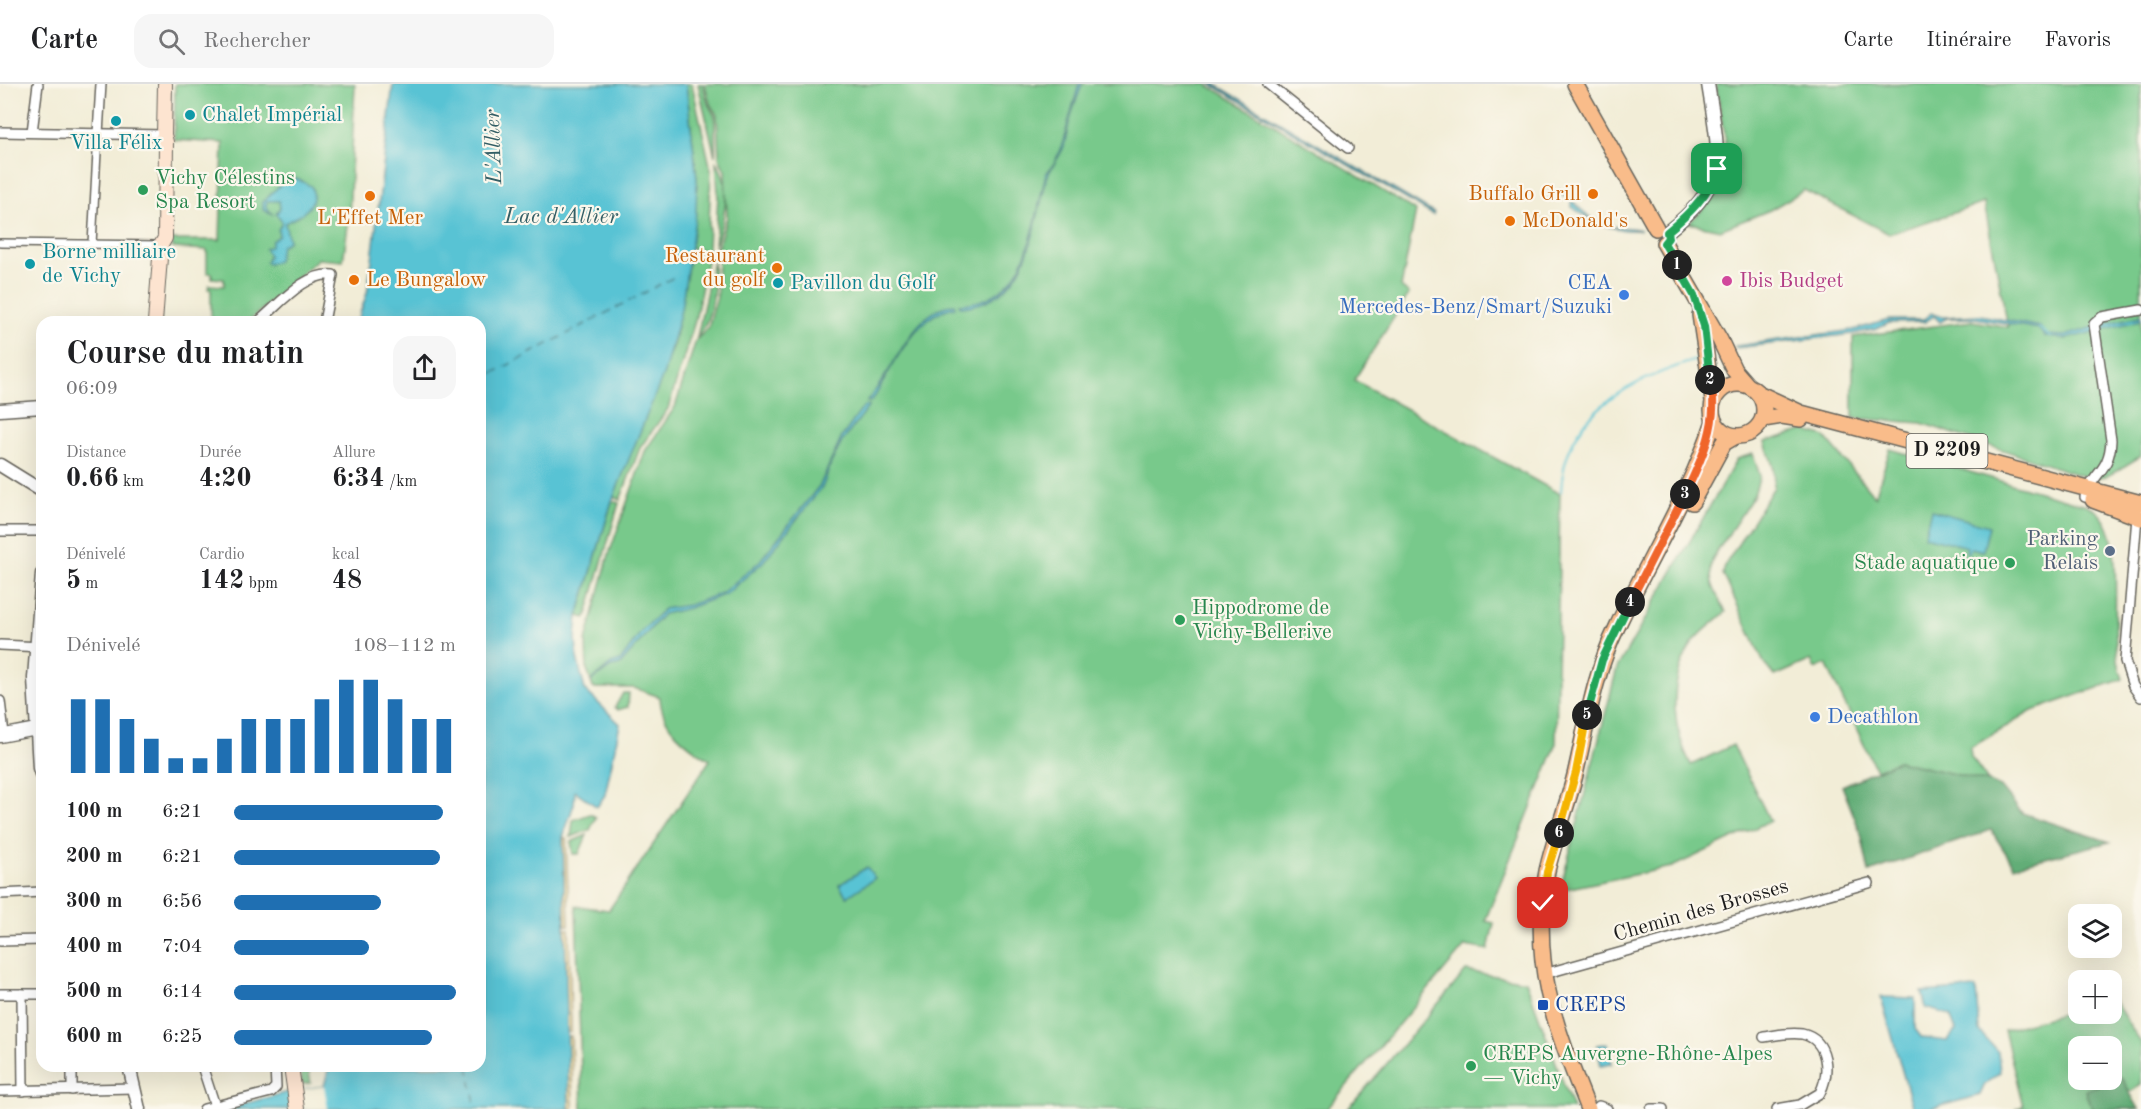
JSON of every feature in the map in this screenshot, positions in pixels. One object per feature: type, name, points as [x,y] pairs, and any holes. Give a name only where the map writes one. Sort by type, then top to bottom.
[{"type":"main road","points":[[155,316],[161,245],[159,238],[160,156],[164,135],[165,84]]},
{"type":"main road","points":[[1575,84],[1662,234],[1734,370],[1764,405],[1763,419],[1749,434],[1736,436],[1724,443],[1669,544],[1610,663],[1555,874],[1550,914],[1548,974],[1565,1028],[1596,1109]]},
{"type":"main road","points":[[1596,1109],[1579,1088],[1559,1036],[1541,921],[1547,872],[1565,815],[1602,660],[1698,467],[1714,421],[1704,326],[1694,295]]},
{"type":"main road","points":[[1713,401],[1726,386],[1752,389]]},
{"type":"main road","name":"D 2209","points":[[1752,389],[1801,412],[2140,510]]},
{"type":"main road","name":"D 2209","points":[[1763,419],[1782,416],[1798,418],[2087,493]]},
{"type":"main road","points":[[1714,421],[1723,432],[1736,436]]},
{"type":"main road","points":[[295,1077],[297,1109]]},
{"type":"main road","points":[[295,1077],[304,1109]]},
{"type":"street","points":[[32,132],[38,84]]},
{"type":"street","points":[[92,244],[101,84]]},
{"type":"street","points":[[1268,84],[1348,148]]},
{"type":"street","points":[[1662,234],[1705,194],[1713,183],[1717,169],[1717,142],[1708,84]]},
{"type":"street","points":[[0,132],[164,135]]},
{"type":"street","points":[[0,243],[161,245]]},
{"type":"street","points":[[265,316],[310,279],[324,274],[333,275],[325,316]]},
{"type":"street","points":[[2087,493],[2106,467],[2111,440],[2095,329],[2102,317],[2141,310]]},
{"type":"street","points":[[0,410],[36,407]]},
{"type":"street","points":[[0,465],[36,487]]},
{"type":"street","points":[[2140,510],[2135,554],[2137,587],[2125,661],[2133,686],[2141,697]]},
{"type":"street","points":[[0,531],[36,531]]},
{"type":"street","points":[[2135,554],[2141,542]]},
{"type":"street","points":[[0,645],[36,647]]},
{"type":"street","points":[[36,666],[34,678],[36,698]]},
{"type":"street","points":[[0,701],[2,735],[36,729]]},
{"type":"street","name":"Chemin des Brosses","points":[[1548,974],[1869,883]]},
{"type":"street","points":[[0,894],[36,892]]},
{"type":"street","points":[[0,941],[36,940]]},
{"type":"street","points":[[0,994],[36,994]]},
{"type":"street","points":[[22,994],[23,1091]]},
{"type":"street","points":[[1764,1037],[1790,1033],[1813,1038],[1822,1050],[1826,1062],[1820,1093],[1800,1105],[1777,1109]]},
{"type":"street","points":[[72,1072],[72,1090]]},
{"type":"street","points":[[130,1072],[139,1109]]},
{"type":"street","points":[[204,1072],[215,1106]]},
{"type":"street","points":[[204,1109],[272,1092],[277,1081],[276,1072]]},
{"type":"street","points":[[277,1081],[295,1077]]},
{"type":"street","points":[[0,1091],[134,1089]]},
{"type":"street","points":[[1651,1109],[1663,1109]]},
{"type":"green space","points":[[175,84],[355,84],[349,218],[343,261],[318,259],[255,316],[211,316],[209,285],[224,286],[224,279],[212,278],[212,273],[207,273],[207,250],[172,248],[171,240],[220,240],[223,143],[174,140]]},
{"type":"green space","points":[[686,84],[692,84],[711,170],[708,251],[691,248],[697,178]]},
{"type":"green space","points":[[698,84],[703,84],[708,104],[715,116],[715,156]]},
{"type":"green space","name":"Hippodrome de Vichy-Bellerive","points":[[705,84],[1206,84],[1416,211],[1401,287],[1409,294],[1354,380],[1560,494],[1556,745],[1485,921],[1494,923],[1488,950],[1465,946],[1327,1109],[582,1109],[576,906],[609,910],[710,760],[676,734],[661,708],[660,697],[634,688],[593,688],[587,670],[586,641],[609,554],[645,451],[675,407],[696,340],[708,328],[717,297],[718,258],[732,259],[732,254],[717,250],[727,217],[725,171],[719,158],[717,115],[710,104]]},
{"type":"green space","points":[[1716,84],[2141,84],[2141,456],[2110,475],[2091,479],[1921,423],[1853,418],[1853,337],[1972,321],[2008,327],[1984,203],[1889,234],[1804,190],[1770,210],[1720,230],[1689,223],[1719,193],[1729,167]]},
{"type":"green space","points":[[716,162],[725,182],[726,193],[724,216],[715,248],[718,194]]},
{"type":"green space","points":[[690,254],[708,256],[695,321],[668,409],[640,448],[620,500],[613,497],[674,342]]},
{"type":"green space","points":[[713,261],[714,280],[710,311],[697,337]]},
{"type":"green space","points":[[1804,430],[1825,437],[1875,497],[1890,449],[2094,509],[2107,525],[2113,546],[2117,656],[2123,679],[2032,711],[1970,748],[1971,757],[1989,782],[1898,761],[1876,770],[1826,664],[1815,669],[1811,660],[1775,676],[1763,661],[1723,574],[1725,565],[1774,487],[1773,466],[1765,442]]},
{"type":"green space","points":[[1753,454],[1760,476],[1754,495],[1713,558],[1711,566],[1711,580],[1726,612],[1700,635],[1687,652],[1677,680],[1675,709],[1680,738],[1691,765],[1733,745],[1770,821],[1672,867],[1560,890],[1617,668],[1737,459]]},
{"type":"green space","points":[[612,501],[619,503],[586,618],[578,616]]},
{"type":"green space","points":[[623,693],[629,693],[628,707],[618,710],[615,707]]},
{"type":"green space","points":[[1898,761],[1989,782],[2001,787],[2022,813],[2110,842],[2014,866],[1991,830],[1869,872],[1861,834],[1842,786]]},
{"type":"green space","points":[[590,814],[596,817],[590,830],[571,837],[573,820]]},
{"type":"green space","points":[[587,835],[579,854],[573,854],[571,842]]},
{"type":"green space","name":"CREPS Auvergne-Rhône-Alpes — Vichy","points":[[1466,971],[1526,981],[1573,1109],[1348,1109]]},
{"type":"green space","points":[[2068,1012],[2068,1024],[2122,1024],[2122,1013],[2141,1043],[2141,1085],[2130,1092],[2122,1080],[2122,1036],[2068,1036],[2068,1090],[2086,1090],[2092,1109],[2015,1109],[2023,1106],[2004,1030]]},
{"type":"green space","points":[[301,1072],[309,1072],[311,1083],[302,1084]]},
{"type":"green space","points":[[2122,1079],[2139,1109],[2092,1109],[2086,1090],[2122,1090]]},
{"type":"sand","points":[[563,838],[566,838],[569,925],[565,925]]},
{"type":"sand","points":[[565,929],[569,929],[571,1032],[567,1032]]},
{"type":"sand","points":[[567,1036],[571,1036],[573,1109],[569,1109]]},
{"type":"water","name":"Lac d'Allier","points":[[393,84],[686,84],[697,178],[696,213],[681,310],[664,373],[612,501],[578,616],[577,658],[585,690],[620,724],[605,795],[597,807],[575,791],[574,804],[563,837],[569,1109],[225,1109],[291,1091],[324,1086],[328,1072],[486,1072],[486,316],[359,316],[367,293]]},
{"type":"water","points":[[1079,84],[1082,84],[1070,118],[1064,146],[1055,162]]},
{"type":"water","points":[[1211,84],[1215,84],[1434,213],[1433,215]]},
{"type":"water","points":[[1055,162],[1047,178],[1031,241],[1015,278],[1002,292],[984,302],[961,307],[959,304],[983,300],[1001,290],[1014,276],[1031,238],[1046,174]]},
{"type":"water","points":[[287,178],[297,179],[311,186],[313,199],[303,213],[285,223],[289,241],[281,246],[278,261],[268,264],[266,262],[269,256],[265,248],[270,247],[272,241],[279,236],[278,230],[282,222],[276,214],[280,208],[279,201],[267,201],[266,206],[272,214],[263,210],[263,202]]},
{"type":"water","points":[[1559,190],[1570,199],[1584,212],[1595,220],[1608,226],[1641,230],[1622,230],[1605,226],[1588,218],[1572,207],[1571,200],[1558,193]]},
{"type":"water","points":[[954,304],[955,307],[927,320],[915,332],[896,359],[872,401],[867,402],[916,328],[933,313]]},
{"type":"water","points":[[1931,313],[1943,317],[1980,315],[2040,327],[2046,335],[2065,336],[2141,316],[2141,320],[2066,339],[2045,337],[2039,329],[1976,318],[1947,318],[1940,322],[1934,316],[1925,322],[1889,323],[1877,329],[1852,334],[1736,348],[1735,346],[1853,330],[1889,320],[1924,320]]},
{"type":"water","points":[[864,406],[869,406],[842,442],[823,486],[763,562],[726,594],[689,608],[663,614],[620,665],[611,667],[590,682],[611,664],[620,661],[642,631],[664,609],[689,605],[722,593],[759,562],[820,485],[842,437]]},
{"type":"water","points":[[1931,510],[1989,526],[1983,551],[1971,548],[1969,553],[1966,552],[1967,547],[1924,536]]},
{"type":"water","points":[[867,867],[875,878],[847,897],[839,885]]},
{"type":"water","points":[[1976,988],[1979,1031],[1998,1052],[2000,1072],[1985,1084],[1980,1095],[1930,1109],[1913,1109],[1881,997],[1915,998],[1915,1029],[1922,1038],[1947,1041],[1956,1030],[1950,1015],[1926,1008],[1922,992]]},
{"type":"water","points":[[1608,1043],[1612,1064],[1601,1066],[1597,1045]]},
{"type":"pier","points":[[324,1086],[328,1109],[293,1109],[291,1091]]},
{"type":"waterway","points":[[2039,328],[2051,337]]},
{"type":"waterway","points":[[1561,492],[1565,463],[1574,439],[1588,419],[1606,402],[1627,388],[1702,358]]},
{"type":"ferry route","points":[[486,377],[678,275]]},
{"type":"ferry route","points":[[469,1072],[476,1109]]},
{"type":"place","name":"Chalet Impérial","points":[[190,115]]},
{"type":"place","name":"Villa Félix","points":[[116,121]]},
{"type":"place","name":"Vichy Célestins Spa Resort","points":[[143,190]]},
{"type":"place","name":"Buffalo Grill","points":[[1593,194]]},
{"type":"place","name":"L'Effet Mer","points":[[370,196]]},
{"type":"place","name":"McDonald's","points":[[1510,221]]},
{"type":"place","name":"Borne milliaire de Vichy","points":[[30,264]]},
{"type":"place","name":"Restaurant du golf","points":[[777,268]]},
{"type":"place","name":"Le Bungalow","points":[[354,280]]},
{"type":"place","name":"Ibis Budget","points":[[1727,281]]},
{"type":"place","name":"Pavillon du Golf","points":[[778,283]]},
{"type":"place","name":"CEA Mercedes-Benz/Smart/Suzuki","points":[[1624,295]]},
{"type":"place","name":"Parking Relais","points":[[2110,551]]},
{"type":"place","name":"Stade aquatique","points":[[2010,563]]},
{"type":"place","name":"Hippodrome de Vichy-Bellerive","points":[[1180,620]]},
{"type":"place","name":"Decathlon","points":[[1815,717]]},
{"type":"place","name":"CREPS","points":[[1543,1005]]},
{"type":"place","name":"CREPS Auvergne-Rhône-Alpes — Vichy","points":[[1471,1066]]},
{"type":"route","points":[[1543,903],[1547,872],[1565,815],[1602,660],[1698,467],[1714,421],[1711,408],[1713,390],[1704,326],[1694,295],[1664,243],[1668,238],[1667,232],[1713,183],[1717,169]]},
{"type":"water label","name":"L'Allier","points":[[494,147]]}]
